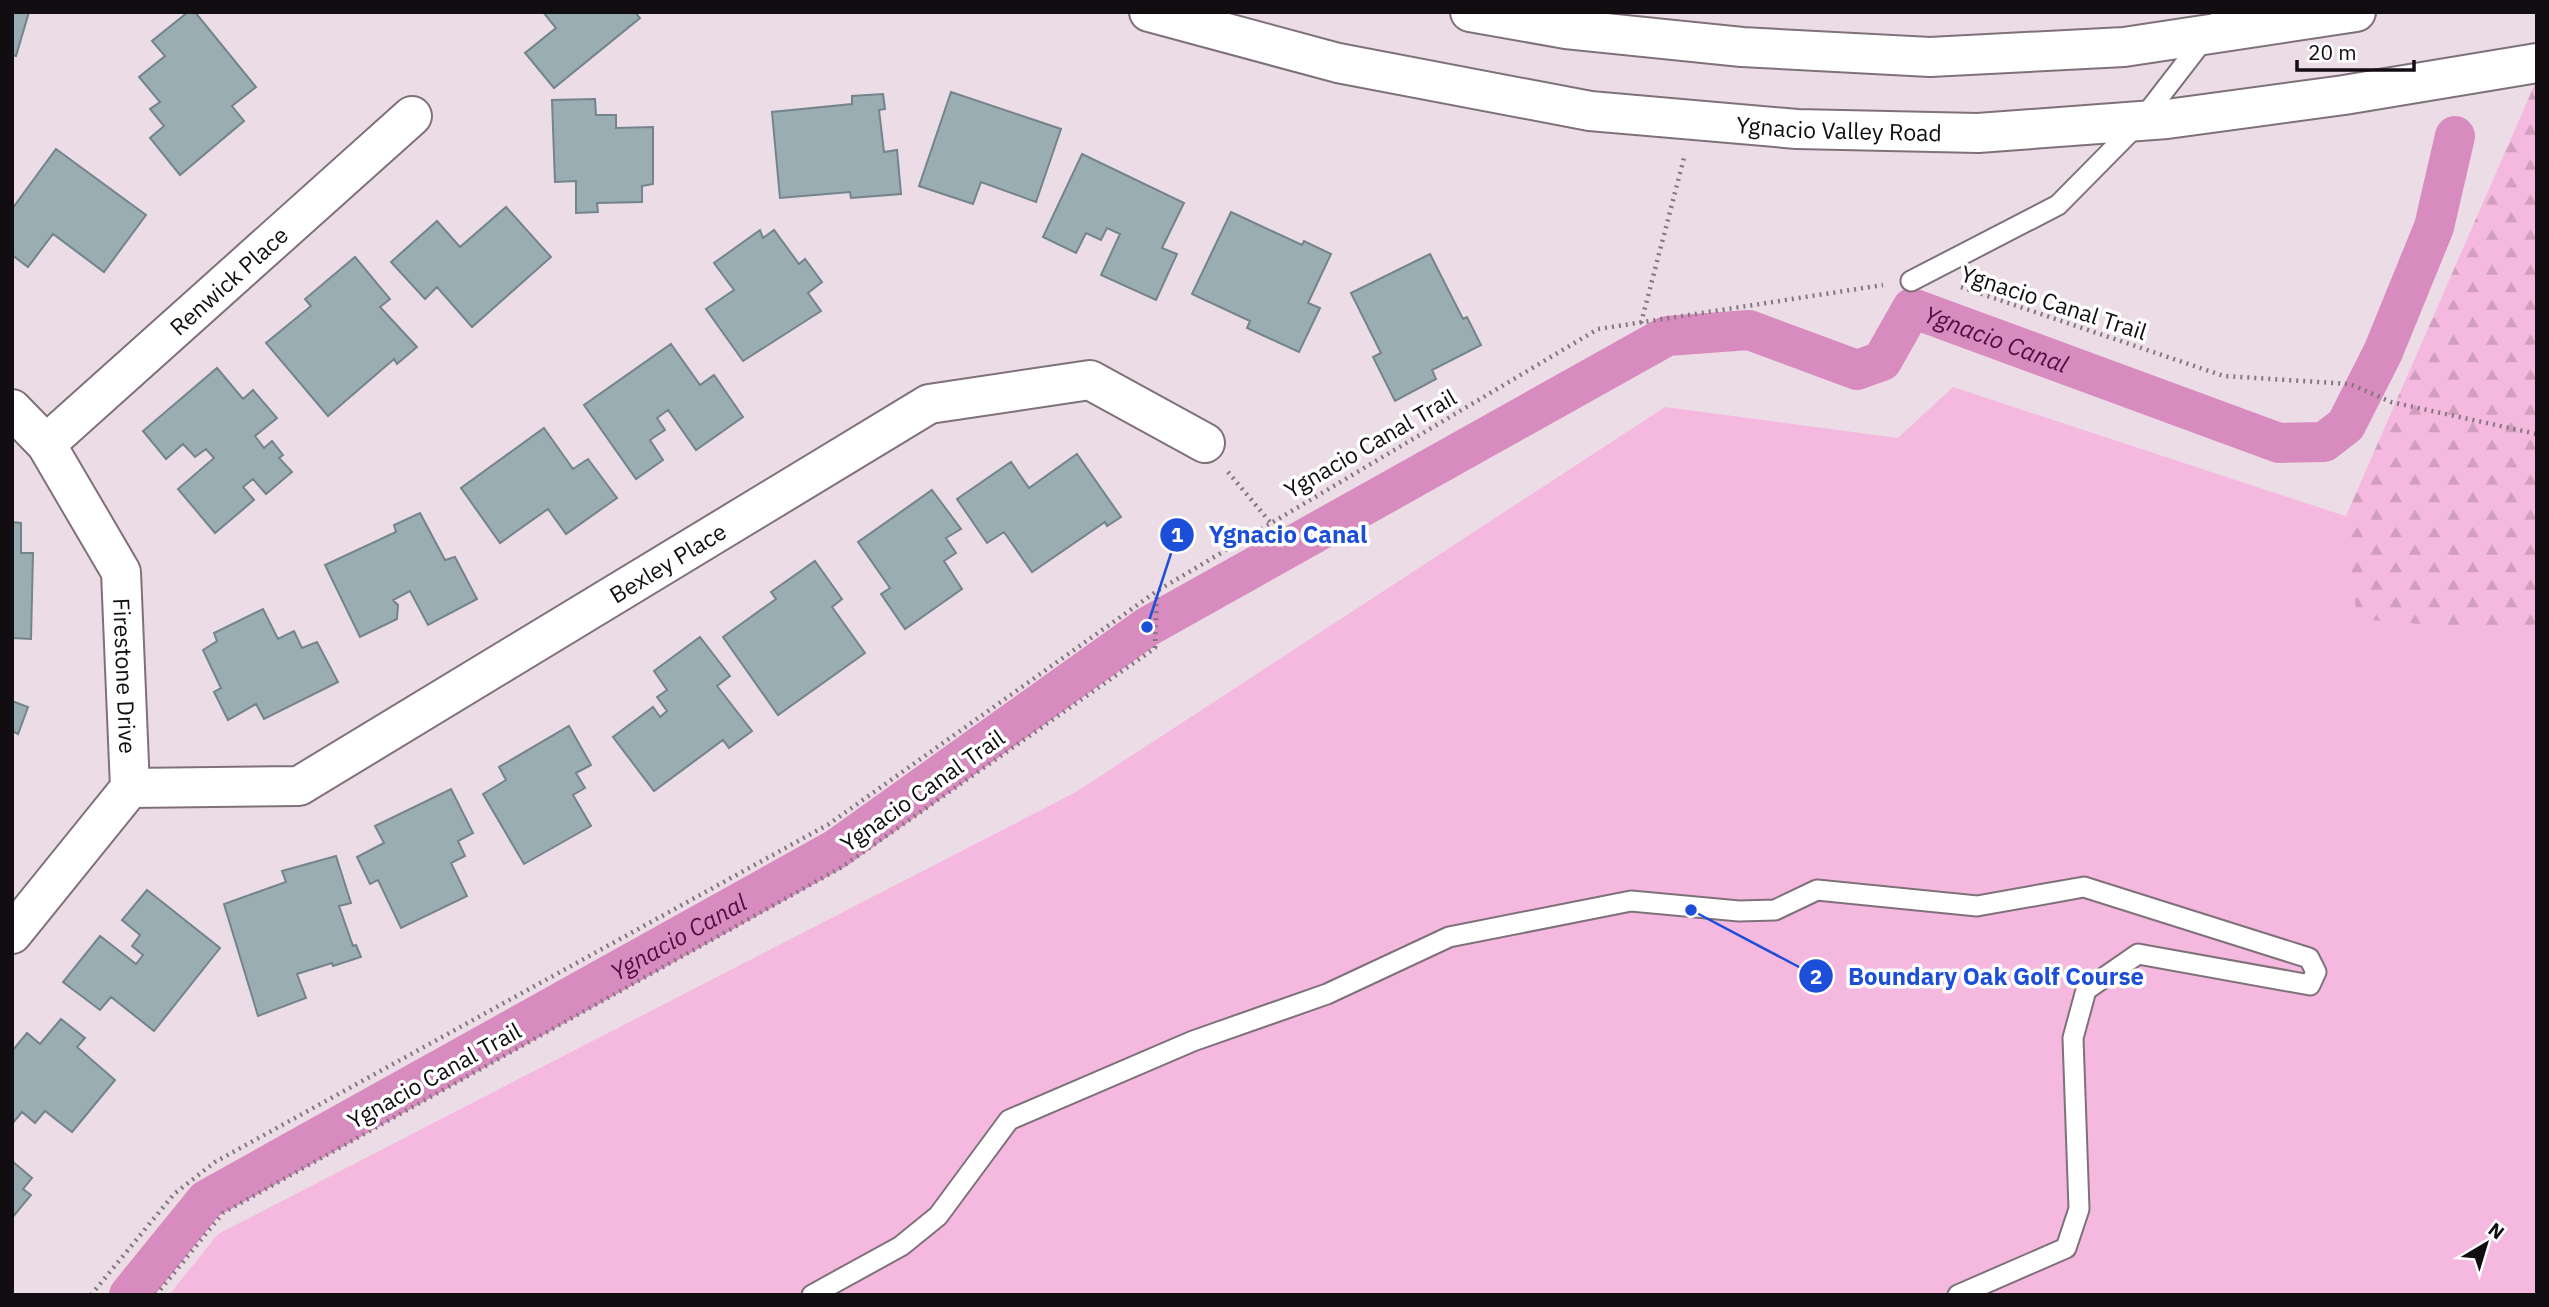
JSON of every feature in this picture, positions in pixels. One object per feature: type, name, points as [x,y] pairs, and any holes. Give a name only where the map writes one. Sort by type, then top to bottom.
[{"type":"main road","name":"Ygnacio Valley Road","points":[[1149,12],[1338,64],[1590,111],[1797,129],[1978,133],[2140,121],[2344,94],[2537,63]]},
{"type":"main road","points":[[1470,12],[1566,29],[1742,47],[1930,57],[2124,47],[2216,23],[2356,12]]},
{"type":"main road","name":"Renwick Place","points":[[46,444],[412,116]]},
{"type":"main road","name":"Bexley Place","points":[[130,788],[299,786],[929,404],[1090,380],[1205,443]]},
{"type":"main road","name":"Firestone Drive","points":[[12,409],[46,444],[121,572],[130,788]]},
{"type":"main road","points":[[12,934],[130,788]]},
{"type":"lane","points":[[1911,281],[2058,205],[2140,121],[2216,23]]},
{"type":"lane","points":[[812,1295],[901,1246],[938,1216],[1009,1121],[1193,1041],[1326,994],[1449,937],[1631,901],[1739,911],[1775,910],[1817,890],[1977,906],[2084,887],[2309,958],[2316,972],[2310,985],[2138,954],[2085,990],[2073,1038],[2078,1209],[2066,1248],[1958,1295]]},
{"type":"path","points":[[1641,323],[1693,121]]},
{"type":"path","name":"Ygnacio Canal Trail","points":[[156,1295],[223,1213],[842,867],[1155,648],[1157,591],[1598,329],[1911,281],[1962,288],[2224,376],[2350,384],[2391,401],[2537,434]]},
{"type":"path","points":[[1205,443],[1270,522]]},
{"type":"path","points":[[91,1295],[174,1195],[215,1162],[829,824],[1157,591]]},
{"type":"green space","points":[[2537,79],[2537,633],[2357,619],[2346,516]]},
{"type":"green space","points":[[1953,387],[2537,579],[2537,1295],[169,1295],[218,1234],[1076,792],[1665,407],[1898,438]]},
{"type":"building","points":[[12,12],[29,12],[16,56],[12,55]]},
{"type":"building","points":[[188,12],[195,12],[256,87],[232,106],[244,121],[180,175],[150,138],[164,126],[150,109],[160,102],[139,77],[165,56],[152,41]]},
{"type":"building","points":[[543,12],[635,12],[640,18],[554,88],[525,53],[556,28]]},
{"type":"building","points":[[951,92],[1061,129],[1036,202],[981,182],[973,204],[919,186]]},
{"type":"building","points":[[883,94],[885,109],[879,110],[884,152],[897,150],[901,194],[851,198],[850,192],[780,198],[772,112],[852,104],[852,96]]},
{"type":"building","points":[[595,99],[596,115],[616,115],[616,128],[653,127],[653,184],[642,186],[642,202],[597,203],[598,212],[576,213],[576,181],[555,182],[552,100]]},
{"type":"building","points":[[56,149],[146,215],[104,272],[53,234],[28,267],[12,255],[12,209]]},
{"type":"building","points":[[1082,154],[1184,203],[1162,248],[1177,254],[1156,300],[1101,275],[1120,234],[1107,228],[1101,240],[1086,233],[1076,253],[1043,237]]},
{"type":"building","points":[[506,207],[551,257],[472,327],[437,287],[425,299],[391,262],[437,221],[460,247]]},
{"type":"building","points":[[1231,212],[1302,245],[1304,241],[1331,254],[1308,303],[1320,308],[1299,352],[1247,328],[1250,321],[1192,294]]},
{"type":"building","points":[[760,230],[763,238],[774,230],[799,264],[805,259],[822,282],[808,293],[821,311],[743,361],[706,309],[734,290],[714,263]]},
{"type":"building","points":[[1430,254],[1463,319],[1467,317],[1481,345],[1432,370],[1436,379],[1395,401],[1373,357],[1381,353],[1351,293]]},
{"type":"building","points":[[355,257],[390,299],[380,307],[417,347],[397,364],[394,359],[328,416],[266,343],[311,306],[305,299]]},
{"type":"building","points":[[671,344],[700,385],[714,375],[743,417],[696,450],[668,410],[657,418],[665,430],[650,440],[663,460],[636,479],[584,405]]},
{"type":"building","points":[[217,368],[243,399],[253,390],[277,418],[255,436],[264,448],[272,441],[283,455],[279,458],[292,472],[266,494],[253,479],[243,487],[254,500],[215,533],[178,489],[214,458],[206,449],[195,457],[183,444],[166,459],[143,431]]},
{"type":"building","points":[[544,428],[573,469],[588,459],[617,498],[566,534],[548,509],[500,543],[461,488]]},
{"type":"building","points":[[1077,454],[1121,517],[1107,526],[1105,522],[1032,572],[1004,532],[987,543],[957,499],[1011,462],[1029,488]]},
{"type":"building","points":[[932,490],[961,529],[946,538],[956,553],[944,561],[962,589],[905,629],[881,594],[890,588],[858,542]]},
{"type":"building","points":[[420,513],[445,560],[455,557],[477,599],[428,625],[410,591],[393,600],[398,605],[397,619],[360,637],[325,565],[396,532],[394,525]]},
{"type":"building","points":[[12,522],[21,523],[21,553],[33,553],[31,639],[12,638]]},
{"type":"building","points":[[815,561],[842,599],[832,607],[865,653],[778,715],[723,637],[776,599],[771,592]]},
{"type":"building","points":[[263,609],[278,639],[294,631],[302,648],[317,642],[338,682],[264,719],[256,704],[228,720],[214,692],[221,688],[203,650],[217,641],[214,633]]},
{"type":"building","points":[[700,637],[730,676],[717,686],[752,731],[729,748],[723,740],[654,791],[613,737],[653,707],[660,717],[667,711],[657,697],[667,690],[654,671]]},
{"type":"building","points":[[12,701],[28,707],[18,734],[12,731]]},
{"type":"building","points":[[569,726],[591,765],[576,773],[585,788],[573,795],[591,826],[524,864],[483,794],[506,780],[499,767]]},
{"type":"building","points":[[451,789],[473,833],[458,841],[465,856],[451,863],[467,896],[401,928],[378,880],[370,884],[357,857],[384,843],[375,826]]},
{"type":"building","points":[[336,856],[351,903],[339,906],[353,946],[356,945],[361,957],[297,974],[306,998],[258,1016],[224,904],[286,882],[282,871]]},
{"type":"building","points":[[147,890],[220,948],[154,1031],[111,997],[100,1010],[63,982],[100,936],[136,964],[143,955],[132,946],[140,935],[122,920]]},
{"type":"building","points":[[61,1019],[85,1038],[77,1047],[115,1080],[72,1132],[45,1111],[35,1123],[22,1112],[12,1124],[12,1051],[27,1033],[40,1044]]},
{"type":"building","points":[[12,1161],[32,1178],[23,1189],[31,1195],[12,1218]]},
{"type":"waterway","name":"Ygnacio Canal","points":[[129,1295],[206,1200],[836,849],[1147,627],[1667,336],[1749,330],[1857,370],[1882,361],[1912,308],[2279,443],[2324,442],[2346,425],[2383,352],[2434,227],[2455,136]]},
{"type":"place","name":"Ygnacio Canal","points":[[1147,627]]},
{"type":"place","name":"Boundary Oak Golf Course","points":[[1691,910]]}]
